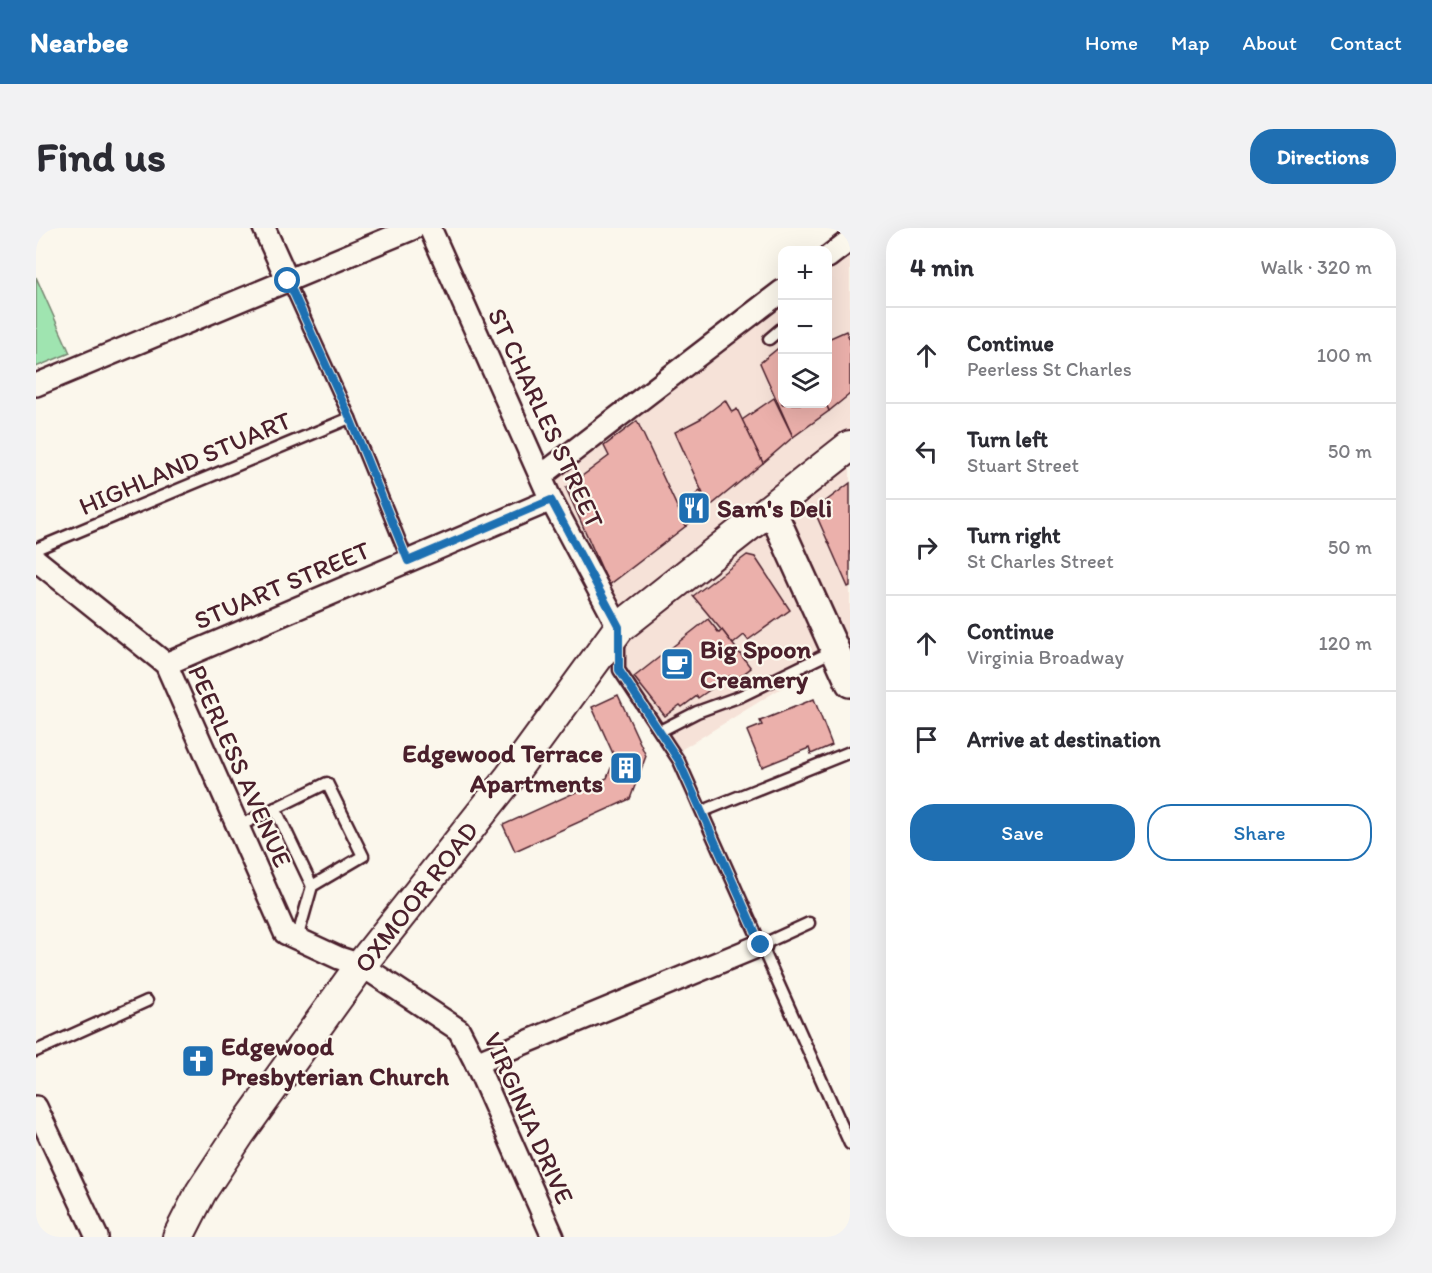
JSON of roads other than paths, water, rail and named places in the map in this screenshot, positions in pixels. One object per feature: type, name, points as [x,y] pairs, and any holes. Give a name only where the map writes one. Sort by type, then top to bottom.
[{"type":"main road","name":"OXMOOR ROAD","points":[[177,1237],[201,1192],[240,1133],[361,965],[510,777],[619,627],[850,446]]},
{"type":"street","points":[[264,228],[288,281]]},
{"type":"street","points":[[36,385],[414,228]]},
{"type":"street","name":"ST CHARLES STREET","points":[[430,228],[551,500],[619,627]]},
{"type":"street","points":[[832,254],[850,240]]},
{"type":"street","points":[[541,476],[778,295]]},
{"type":"street","name":"STUART STREET","points":[[166,664],[551,500]]},
{"type":"street","points":[[771,508],[844,664]]},
{"type":"street","name":"PEERLESS AVENUE","points":[[36,560],[166,664],[285,933],[361,965]]},
{"type":"street","points":[[476,1063],[761,945]]},
{"type":"street","name":"VIRGINIA DRIVE","points":[[361,965],[459,1030],[476,1063],[553,1237]]},
{"type":"street","points":[[36,1107],[97,1237]]},
{"type":"lane","points":[[288,281],[350,418],[408,561]]},
{"type":"lane","points":[[769,339],[778,332]]},
{"type":"lane","name":"HIGHLAND STUART","points":[[36,549],[350,418]]},
{"type":"lane","points":[[619,627],[619,670],[679,761],[850,1144]]},
{"type":"lane","points":[[660,731],[697,712],[844,664]]},
{"type":"lane","points":[[703,811],[850,752]]},
{"type":"lane","points":[[237,827],[327,783],[363,856],[312,886]]},
{"type":"lane","points":[[275,808],[312,886],[297,939]]},
{"type":"lane","points":[[761,945],[809,923]]},
{"type":"lane","points":[[36,1051],[147,1001]]},
{"type":"place","name":"Sam's Deli","points":[[694,508]]},
{"type":"place","name":"Big Spoon Creamery","points":[[677,664]]},
{"type":"place","name":"Edgewood Terrace Apartments","points":[[626,768]]},
{"type":"place","name":"Edgewood Presbyterian Church","points":[[198,1061]]}]
